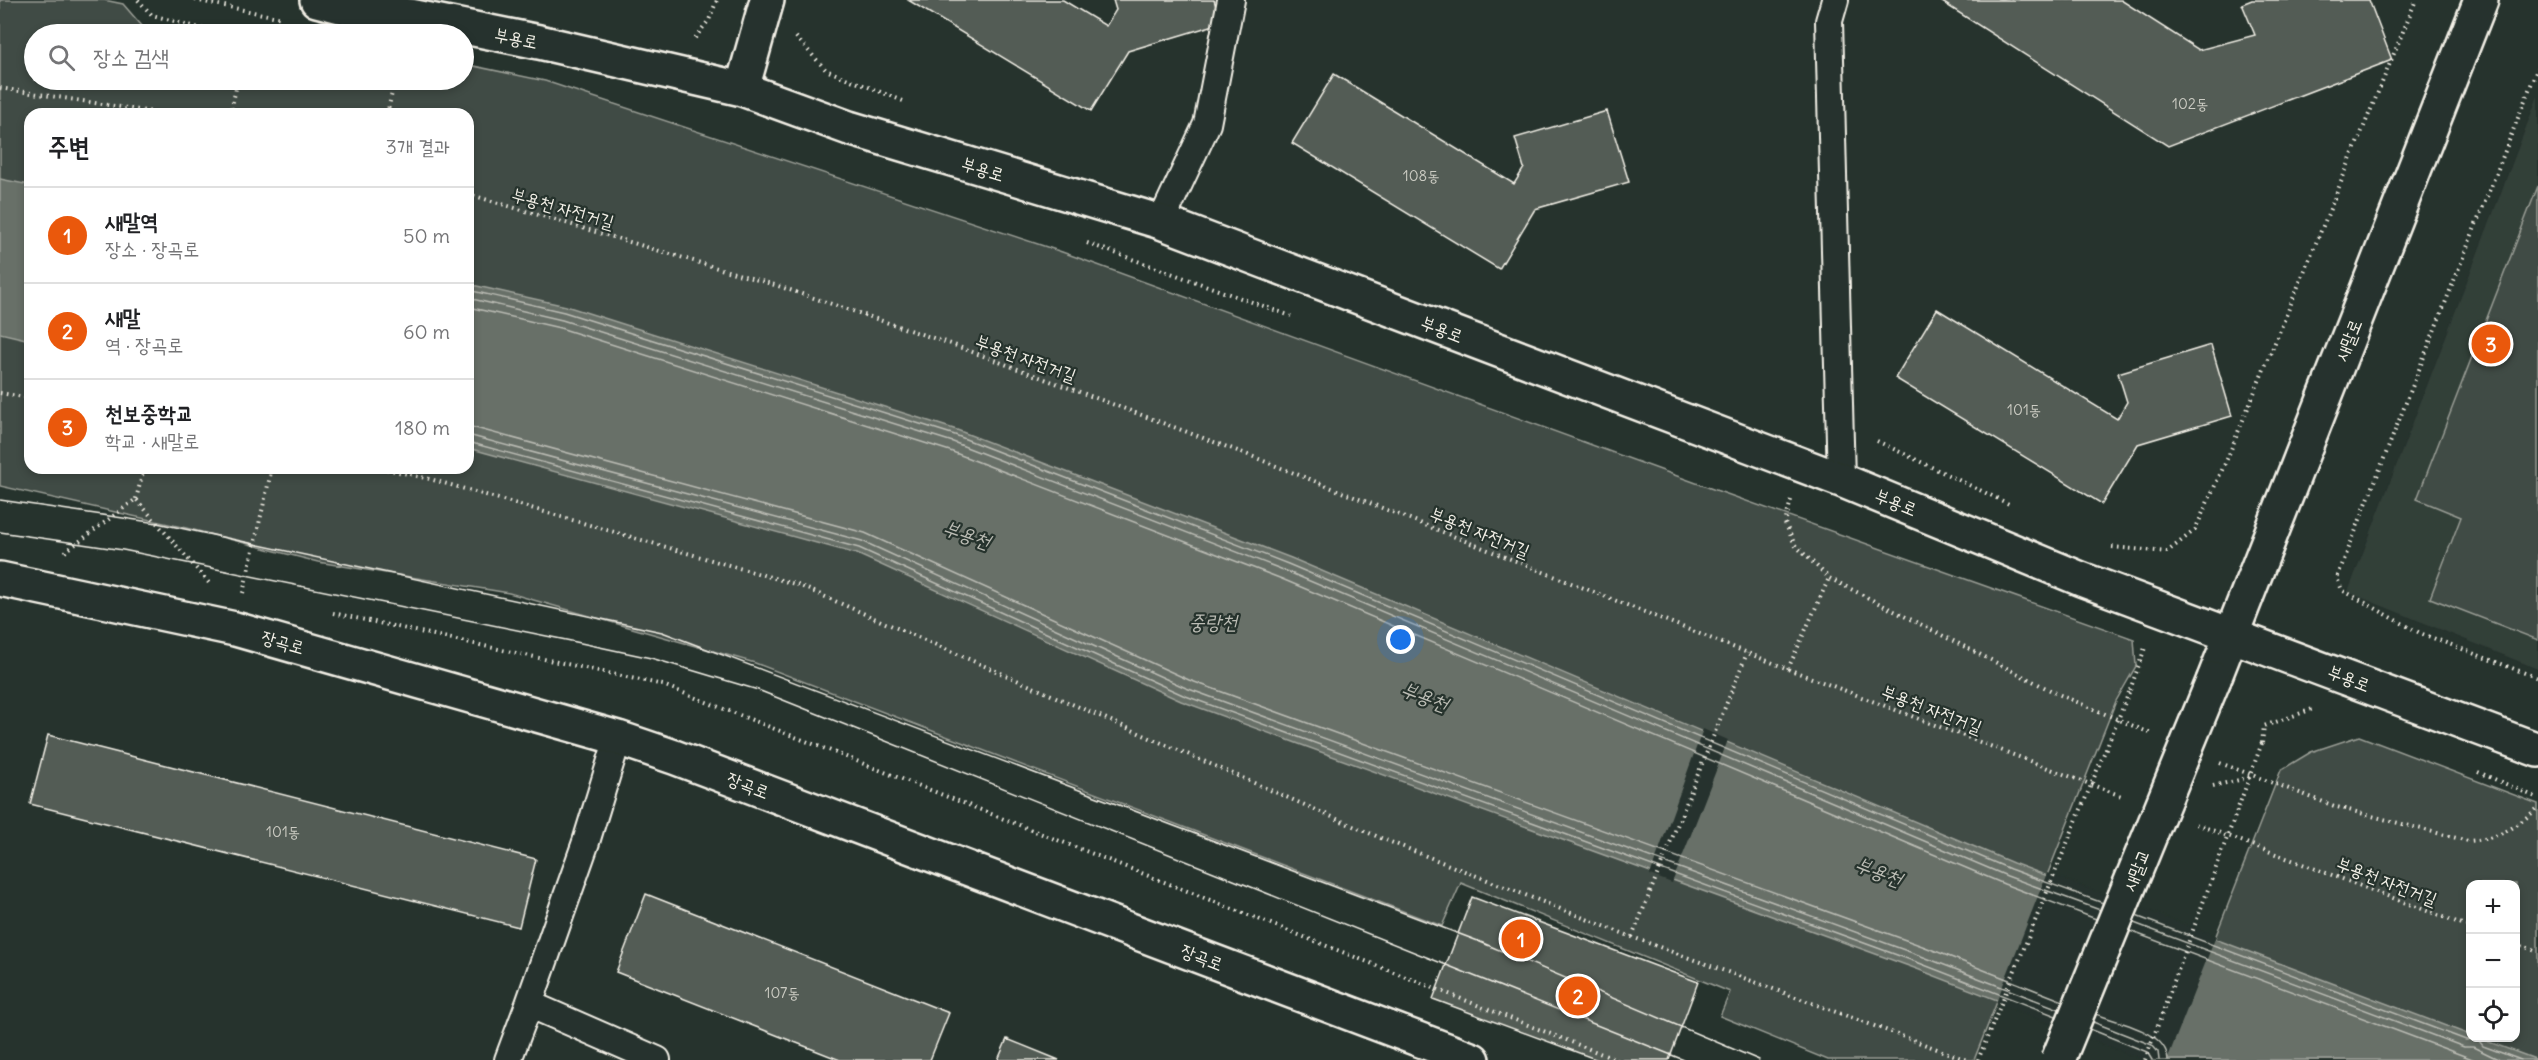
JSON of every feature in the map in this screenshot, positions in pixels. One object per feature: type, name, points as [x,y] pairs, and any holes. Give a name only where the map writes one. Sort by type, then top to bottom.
[{"type":"street","name":"부용로","points":[[317,0],[356,10],[412,8],[742,89],[849,128],[1161,222],[1841,480],[2081,579],[2232,633],[2538,750]]},
{"type":"street","points":[[742,89],[767,0]]},
{"type":"street","name":"새말로","points":[[2214,679],[2481,0]]},
{"type":"street","name":"장곡로","points":[[11,581],[235,629],[618,738],[696,765],[1455,1057]]},
{"type":"street","name":"새말교","points":[[2058,1060],[2214,679]]},
{"type":"lane","points":[[1161,222],[1207,124],[1231,0]]},
{"type":"lane","points":[[1835,0],[1829,21],[1841,480]]},
{"type":"lane","points":[[508,1060],[586,842],[618,738]]},
{"type":"lane","points":[[529,1004],[657,1060]]},
{"type":"path","points":[[138,0],[152,15],[185,24]]},
{"type":"path","points":[[195,0],[285,19]]},
{"type":"path","points":[[2109,547],[2167,552],[2195,530],[2228,459],[2416,0]]},
{"type":"path","points":[[792,33],[826,70],[906,102]]},
{"type":"path","points":[[2538,67],[2337,578],[2342,590],[2420,633],[2538,678]]},
{"type":"path","points":[[0,88],[127,108]]},
{"type":"path","points":[[231,108],[236,90]]},
{"type":"path","points":[[388,108],[393,90]]},
{"type":"path","name":"부용천 자전거길","points":[[474,196],[778,286],[951,344],[1246,454],[1747,653],[2129,799]]},
{"type":"path","points":[[1086,243],[1298,319]]},
{"type":"path","points":[[0,393],[24,397]]},
{"type":"path","points":[[1876,441],[2013,506]]},
{"type":"path","points":[[1800,465],[1785,523],[1795,545],[1829,578],[2058,694],[2156,736]]},
{"type":"path","points":[[11,581],[136,500],[142,474]]},
{"type":"path","points":[[255,596],[243,594],[271,474]]},
{"type":"path","points":[[408,474],[798,585],[1383,840],[1632,938],[1967,1060]]},
{"type":"path","points":[[136,500],[210,584]]},
{"type":"path","points":[[1788,669],[1829,578]]},
{"type":"path","points":[[325,612],[663,685],[1617,1060]]},
{"type":"path","points":[[1632,938],[1747,653]]},
{"type":"path","points":[[1978,1060],[2130,690]]},
{"type":"path","points":[[2145,1060],[2262,743],[2264,726],[2318,707]]},
{"type":"path","points":[[2210,759],[2337,807],[2468,841],[2489,840],[2500,835],[2538,808]]},
{"type":"path","points":[[2476,772],[2538,798]]},
{"type":"path","name":"부용천 자전거길","points":[[2195,823],[2466,925]]},
{"type":"path","points":[[2520,945],[2538,952]]},
{"type":"shaded area","points":[[0,0],[104,0],[123,4],[140,24],[24,24],[24,90],[474,90],[474,66],[545,81],[1062,252],[1710,488],[2134,639],[2136,666],[2116,701],[1974,1060],[1828,1060],[1720,1016],[1730,992],[1461,883],[1442,926],[755,663],[509,593],[318,562],[186,528],[0,486]]},
{"type":"shaded area","points":[[2538,96],[2538,669],[2348,592]]},
{"type":"shaded area","points":[[2538,186],[2538,640],[2430,598],[2461,517],[2417,499]]},
{"type":"shaded area","points":[[2359,736],[2538,804],[2538,1060],[2167,1060],[2281,770],[2311,752]]},
{"type":"water","points":[[0,179],[24,184],[24,339],[0,333]]},
{"type":"water","name":"중랑천","points":[[474,285],[566,306],[957,430],[1291,558],[2013,863],[2466,1033],[2466,1042],[2489,1042],[2538,1060],[2152,1060],[1917,969],[1181,701],[857,554],[474,450]]},
{"type":"pier","points":[[1703,729],[1728,740],[1672,883],[1650,875]]},
{"type":"pier","points":[[2047,873],[2216,936],[2167,1060],[2144,1060],[1996,1003]]},
{"type":"building","points":[[908,0],[1063,0],[1106,26],[1116,10],[1113,0],[1214,0],[1221,23],[1128,51],[1091,111]]},
{"type":"building","points":[[1939,0],[2121,0],[2199,50],[2255,35],[2242,4],[2252,0],[2369,0],[2392,60],[2168,146]]},
{"type":"building","points":[[1334,74],[1514,184],[1524,168],[1515,138],[1607,111],[1629,182],[1535,209],[1499,269],[1292,143]]},
{"type":"building","points":[[1937,309],[2117,419],[2127,402],[2118,373],[2211,345],[2232,416],[2138,444],[2102,504],[1895,378]]},
{"type":"building","points":[[48,735],[536,859],[519,927],[30,804]]},
{"type":"building","points":[[646,894],[949,1013],[930,1060],[840,1060],[616,972]]},
{"type":"building","points":[[1472,897],[1698,982],[1669,1060],[1598,1060],[1433,999]]},
{"type":"building","points":[[1007,1039],[1059,1060],[998,1060]]},
{"type":"tram line","points":[[0,500],[157,523],[662,632],[1478,941],[1759,1060]]},
{"type":"tram line","points":[[0,532],[123,550],[576,642],[651,658],[758,690],[1684,1060]]},
{"type":"place","name":"천보중학교","points":[[2491,344]]},
{"type":"place","name":"새말역","points":[[1521,939]]},
{"type":"place","name":"새말","points":[[1578,996]]},
{"type":"water label","name":"부용천","points":[[967,534]]},
{"type":"water label","name":"부용천","points":[[1425,696]]},
{"type":"water label","name":"부용천","points":[[1879,871]]}]
